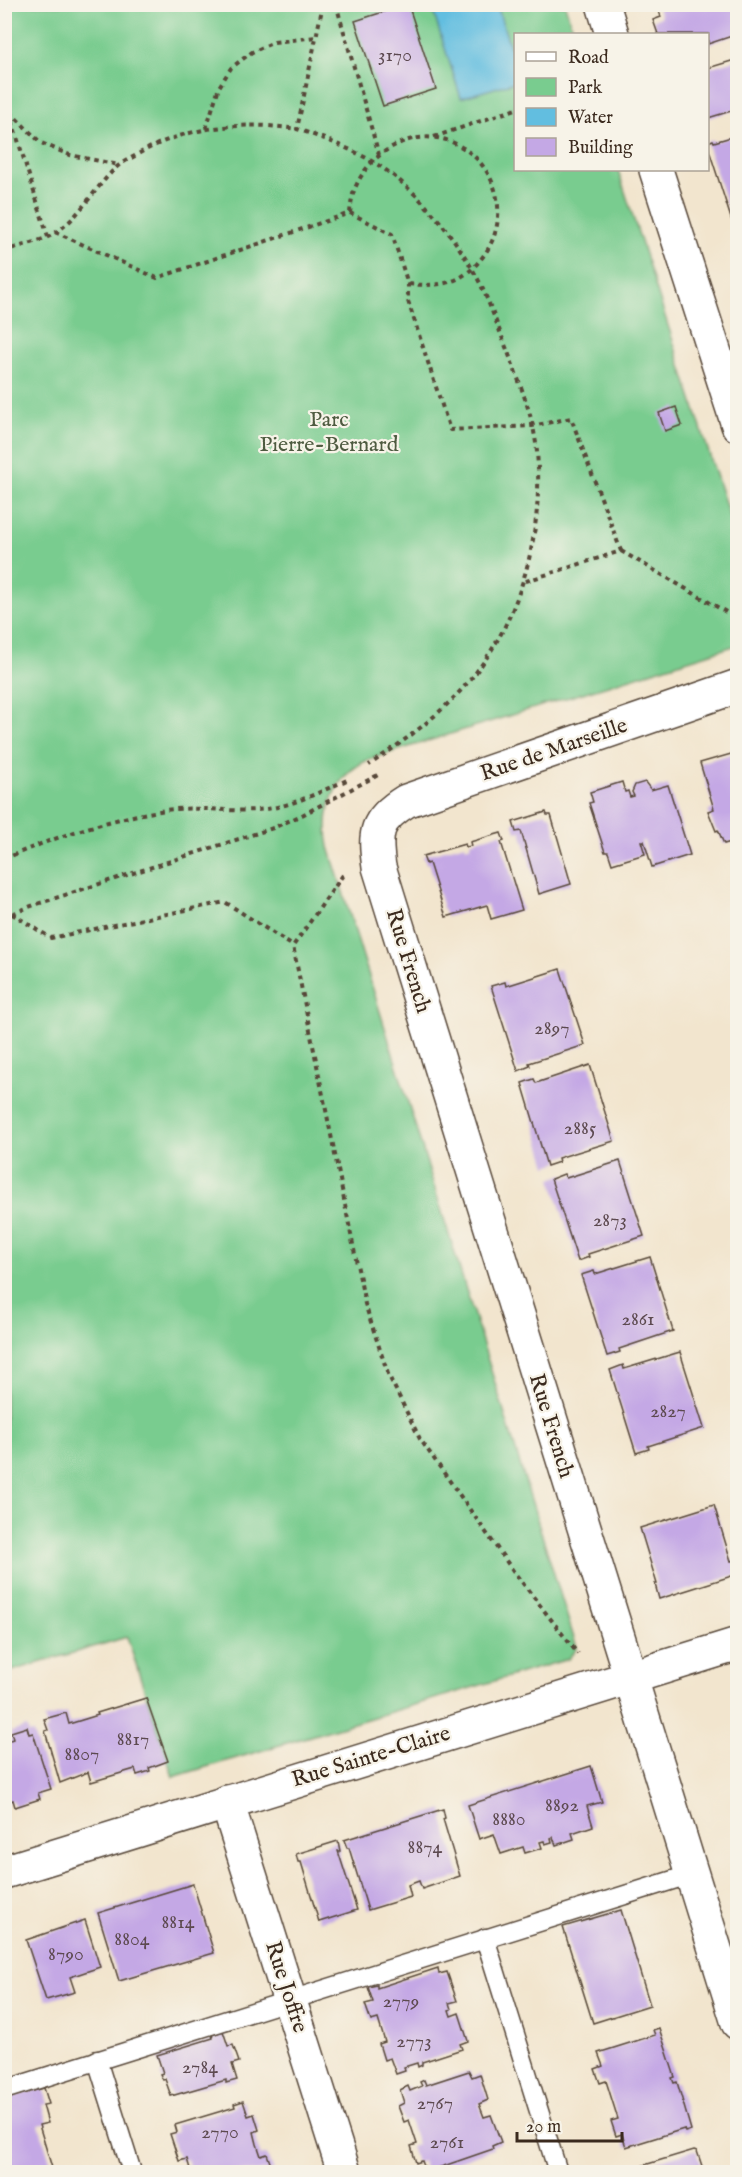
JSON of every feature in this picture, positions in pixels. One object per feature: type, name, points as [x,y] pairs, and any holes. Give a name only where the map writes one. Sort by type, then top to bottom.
[{"type":"street","points":[[603,4],[612,33]]},
{"type":"street","points":[[656,171],[738,425]]},
{"type":"street","name":"Rue de Marseille","points":[[379,827],[389,811],[406,801],[738,686]]},
{"type":"street","name":"Rue French","points":[[379,827],[376,845],[379,867],[738,2023]]},
{"type":"street","name":"Rue Sainte-Claire","points":[[4,1872],[738,1644]]},
{"type":"street","name":"Rue Joffre","points":[[227,1802],[344,2172]]},
{"type":"lane","points":[[4,2090],[692,1874]]},
{"type":"lane","points":[[485,1938],[558,2172]]},
{"type":"lane","points":[[97,2060],[132,2172]]},
{"type":"path","points":[[297,129],[323,4]]},
{"type":"path","points":[[336,4],[379,155]]},
{"type":"path","points":[[206,129],[219,87],[231,68],[252,52],[274,42],[317,37]]},
{"type":"path","points":[[4,96],[48,237]]},
{"type":"path","points":[[350,213],[354,188],[372,161],[384,150],[407,139],[433,137],[514,110]]},
{"type":"path","points":[[9,111],[41,143],[70,155],[119,165]]},
{"type":"path","points":[[4,251],[48,237],[65,225],[119,165],[157,143],[206,129],[266,124],[297,129],[359,153],[388,172],[434,215],[452,238],[481,286],[512,362],[532,426],[537,452],[537,516],[533,545],[523,582],[504,627],[481,667],[465,687],[419,730],[369,765]]},
{"type":"path","points":[[408,284],[435,286],[457,279],[472,270],[491,245],[498,223],[498,200],[491,178],[477,159],[457,144],[433,137]]},
{"type":"path","points":[[55,232],[157,278],[350,213],[392,234],[408,284],[408,301],[450,430],[532,426],[571,418],[621,551],[738,619]]},
{"type":"path","points":[[523,582],[621,551]]},
{"type":"path","points":[[4,859],[110,821],[184,808],[249,810],[274,807],[295,803],[347,780]]},
{"type":"path","points":[[293,946],[343,875]]},
{"type":"path","points":[[4,909],[51,938],[225,902],[293,946],[365,1304],[388,1374],[420,1439],[514,1572],[578,1654]]},
{"type":"green space","name":"Parc Pierre-Bernard","points":[[5,5],[565,5],[574,33],[514,33],[514,171],[618,171],[737,540],[737,645],[370,759],[347,774],[339,784],[329,807],[327,833],[329,847],[577,1648],[568,1659],[173,1777],[127,1637],[5,1673]]},
{"type":"water","points":[[431,5],[497,5],[514,60],[514,82],[461,98]]},
{"type":"building","points":[[408,4],[436,89],[383,106],[355,21]]},
{"type":"building","points":[[657,4],[738,4],[738,34],[709,44],[709,33],[658,33],[653,20],[661,17]]},
{"type":"building","points":[[738,59],[738,109],[709,118],[709,68]]},
{"type":"building","points":[[738,135],[738,237],[709,150],[709,142],[713,140],[714,142]]},
{"type":"building","points":[[676,407],[682,425],[665,431],[659,413]]},
{"type":"building","points":[[738,752],[738,840],[724,844],[708,811],[714,809],[700,763]]},
{"type":"building","points":[[622,782],[625,792],[628,791],[630,797],[634,796],[632,792],[635,785],[645,782],[651,790],[668,785],[690,855],[652,867],[644,841],[641,841],[645,854],[612,864],[608,852],[605,852],[589,803],[593,802],[590,792]]},
{"type":"building","points":[[546,812],[547,815],[551,815],[571,884],[539,894],[521,831],[516,832],[513,822]]},
{"type":"building","points":[[501,833],[504,841],[501,842],[522,910],[491,919],[487,905],[446,917],[429,863],[426,864],[423,856],[465,844],[466,847],[471,846],[470,842]]},
{"type":"building","points":[[560,969],[585,1045],[529,1063],[530,1066],[518,1071],[491,986],[505,982],[506,986]]},
{"type":"building","points":[[590,1065],[614,1141],[558,1158],[559,1162],[547,1166],[522,1083],[534,1079],[536,1083]]},
{"type":"building","points":[[620,1161],[644,1236],[588,1254],[589,1257],[578,1261],[551,1179],[564,1174],[566,1178]]},
{"type":"building","points":[[650,1257],[673,1331],[619,1349],[620,1352],[607,1356],[581,1275],[594,1271],[595,1274]]},
{"type":"building","points":[[680,1352],[704,1428],[648,1446],[649,1449],[636,1453],[610,1370],[623,1365],[624,1369]]},
{"type":"building","points":[[714,1505],[731,1561],[735,1560],[738,1574],[659,1599],[655,1584],[657,1584],[640,1528]]},
{"type":"building","points":[[146,1698],[168,1761],[137,1775],[135,1769],[91,1782],[88,1772],[60,1783],[45,1731],[48,1730],[44,1719],[66,1713],[69,1724]]},
{"type":"building","points":[[27,1727],[29,1734],[33,1733],[51,1789],[38,1793],[40,1799],[15,1807],[13,1800],[4,1803],[4,1742],[13,1739],[11,1732]]},
{"type":"building","points":[[591,1766],[602,1802],[587,1806],[593,1826],[572,1833],[574,1839],[556,1845],[553,1837],[552,1842],[545,1844],[544,1841],[540,1842],[542,1848],[525,1853],[523,1847],[501,1854],[494,1834],[479,1839],[468,1805]]},
{"type":"building","points":[[443,1809],[445,1818],[443,1819],[460,1876],[422,1889],[419,1881],[408,1885],[411,1897],[368,1910],[349,1848],[344,1840]]},
{"type":"building","points":[[338,1841],[340,1851],[338,1851],[357,1910],[319,1922],[301,1862],[298,1862],[296,1854]]},
{"type":"building","points":[[193,1884],[214,1953],[119,1981],[98,1913]]},
{"type":"building","points":[[621,1910],[650,2005],[593,2023],[563,1927]]},
{"type":"building","points":[[85,1920],[100,1967],[70,1977],[75,1992],[46,2000],[26,1940]]},
{"type":"building","points":[[438,1968],[439,1974],[447,1972],[457,2001],[449,2003],[451,2009],[449,2010],[451,2016],[459,2013],[468,2041],[460,2044],[462,2049],[422,2062],[422,2065],[418,2067],[417,2063],[404,2067],[405,2071],[396,2074],[390,2058],[384,2060],[379,2044],[385,2042],[378,2019],[371,2021],[365,2004],[373,2002],[368,1987],[377,1985],[377,1988]]},
{"type":"building","points":[[659,2028],[675,2077],[672,2078],[674,2083],[677,2082],[691,2130],[685,2132],[684,2129],[626,2147],[622,2134],[616,2136],[611,2121],[618,2119],[606,2081],[600,2083],[595,2069],[603,2066],[598,2053],[655,2035],[653,2030]]},
{"type":"building","points":[[223,2031],[228,2046],[233,2045],[239,2062],[232,2064],[237,2080],[226,2083],[226,2080],[171,2096],[165,2079],[163,2080],[160,2074],[163,2073],[157,2055],[213,2038],[212,2035]]},
{"type":"building","points":[[469,2071],[472,2077],[480,2074],[488,2100],[479,2104],[484,2117],[491,2115],[501,2142],[492,2146],[493,2149],[435,2169],[436,2172],[426,2172],[422,2161],[416,2163],[411,2146],[417,2144],[409,2120],[404,2122],[398,2106],[404,2103],[400,2090],[408,2086],[410,2091],[422,2086],[420,2082],[424,2080],[426,2085]]},
{"type":"building","points":[[44,2088],[49,2104],[43,2105],[48,2123],[39,2125],[53,2171],[62,2168],[64,2172],[4,2172],[4,2099]]},
{"type":"building","points":[[243,2101],[248,2116],[254,2114],[259,2130],[254,2132],[261,2156],[267,2154],[273,2171],[191,2172],[187,2159],[179,2161],[170,2134],[177,2132],[175,2125],[235,2107],[234,2104]]},
{"type":"building","points":[[697,2151],[704,2172],[643,2172],[641,2166]]}]
